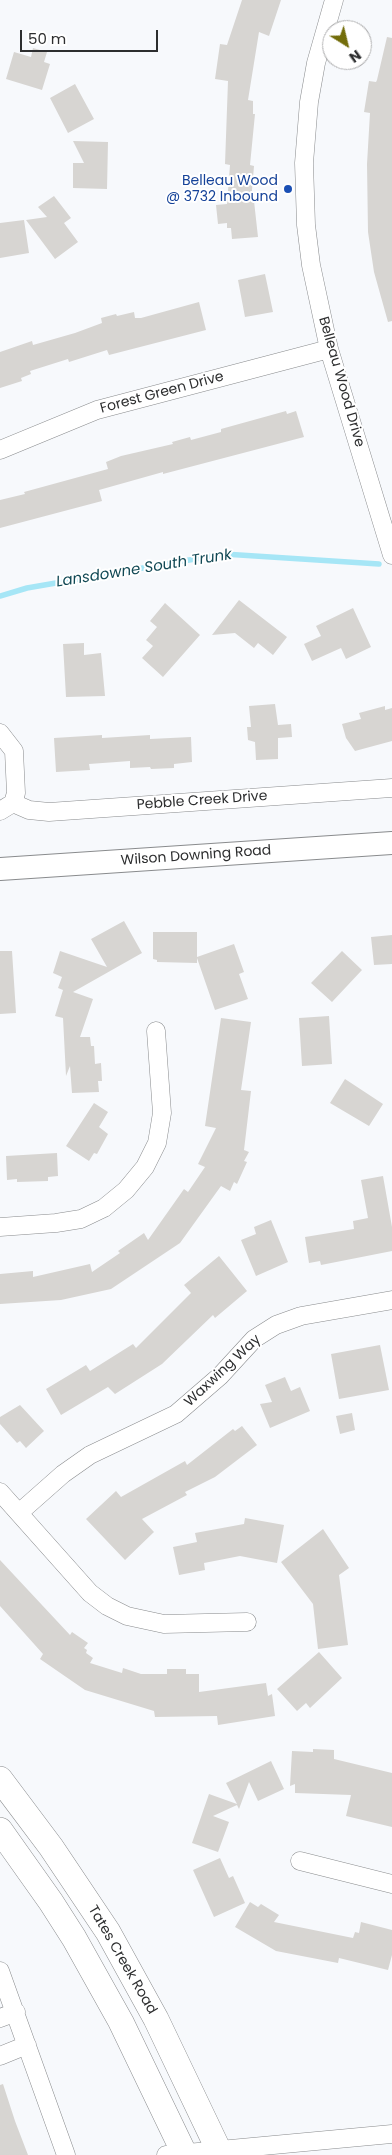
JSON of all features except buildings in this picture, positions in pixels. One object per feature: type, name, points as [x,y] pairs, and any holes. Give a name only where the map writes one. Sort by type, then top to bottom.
[{"type":"main road","name":"Tates Creek Road","points":[[0,1779],[51,1847],[108,1932],[156,2019],[220,2152]]},
{"type":"main road","points":[[0,1830],[74,1938],[121,2022],[179,2154]]},
{"type":"street","name":"Belleau Wood Drive","points":[[334,0],[316,63],[310,102],[304,163],[306,225],[311,265],[329,349],[392,555]]},
{"type":"street","name":"Forest Green Drive","points":[[0,450],[97,410],[329,349]]},
{"type":"street","name":"Pebble Creek Drive","points":[[0,733],[14,751],[16,793],[6,807],[49,812],[392,788]]},
{"type":"street","name":"Wilson Downing Road","points":[[0,870],[392,843]]},
{"type":"street","points":[[0,1227],[56,1223],[81,1218],[104,1208],[126,1190],[144,1167],[157,1143],[162,1113],[156,1031]]},
{"type":"street","name":"Waxwing Way","points":[[20,1512],[63,1474],[90,1455],[176,1414],[220,1376],[254,1338],[276,1325],[301,1316],[392,1300]]},
{"type":"street","points":[[0,1492],[20,1512],[65,1567],[90,1593],[127,1616],[164,1624],[247,1622]]},
{"type":"street","points":[[300,1861],[392,1884]]},
{"type":"street","points":[[0,1971],[8,2015],[27,2046],[66,2155]]},
{"type":"street","points":[[0,2056],[27,2046]]},
{"type":"street","points":[[179,2154],[220,2152],[392,2134]]},
{"type":"waterway","name":"Lansdowne South Trunk","points":[[0,596],[27,588],[224,554],[379,564]]},
{"type":"place","name":"Belleau Wood @ 3732 Inbound","points":[[288,189]]}]
